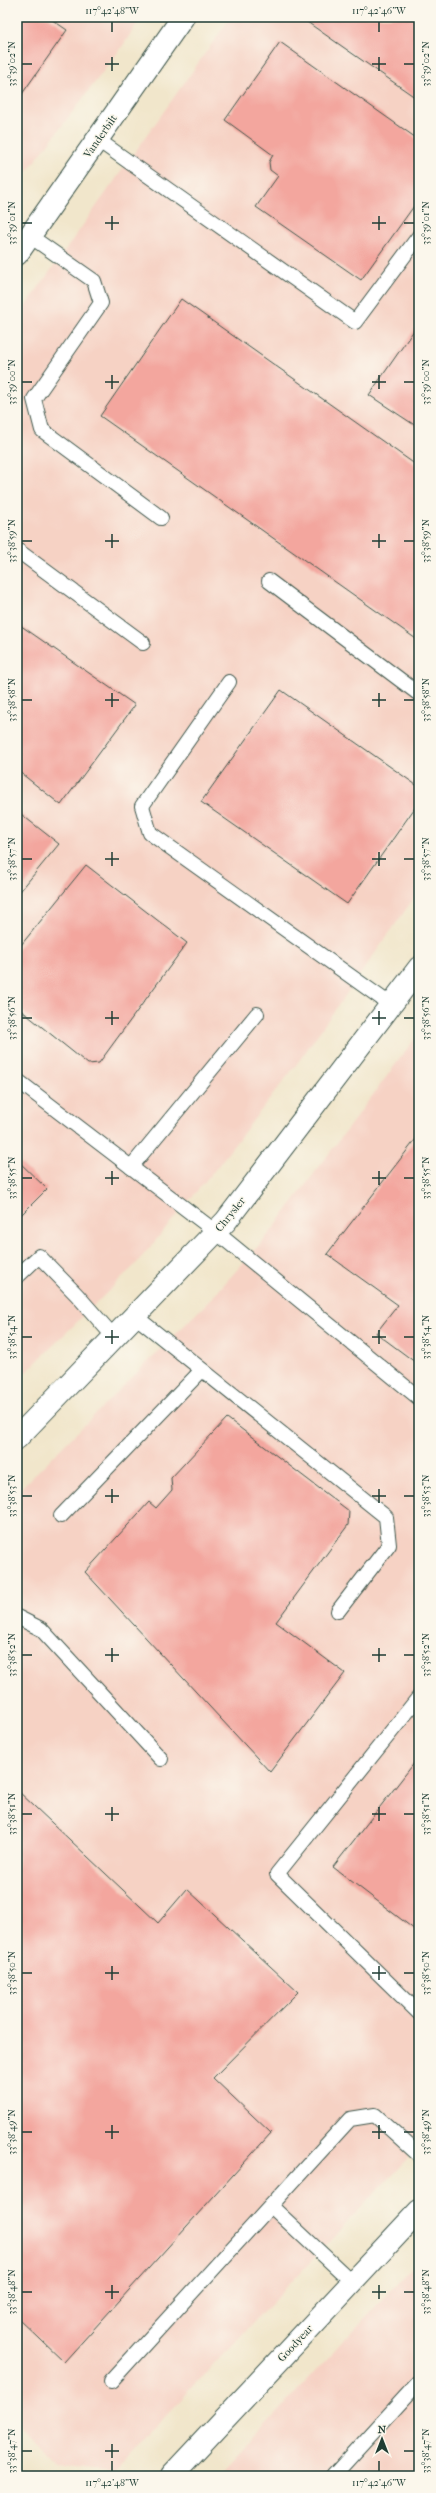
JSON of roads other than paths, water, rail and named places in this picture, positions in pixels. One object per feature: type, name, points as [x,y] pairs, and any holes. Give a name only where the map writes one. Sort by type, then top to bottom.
[{"type":"street","name":"Vanderbilt","points":[[17,254],[183,17]]},
{"type":"street","name":"Chrysler","points":[[17,1438],[216,1232],[419,968]]},
{"type":"street","name":"Goodyear","points":[[171,2476],[419,2211]]},
{"type":"lane","points":[[98,140],[355,322],[419,236]]},
{"type":"lane","points":[[30,236],[94,281],[102,303],[34,399],[42,430],[161,518]]},
{"type":"lane","points":[[17,550],[143,643]]},
{"type":"lane","points":[[269,581],[419,694]]},
{"type":"lane","points":[[229,682],[142,806],[150,833],[391,1005]]},
{"type":"lane","points":[[131,1167],[257,1014]]},
{"type":"lane","points":[[17,1080],[216,1232],[419,1398]]},
{"type":"lane","points":[[17,1277],[39,1256],[77,1294],[114,1338]]},
{"type":"lane","points":[[135,1316],[386,1517],[389,1545],[338,1611]]},
{"type":"lane","points":[[61,1516],[202,1370]]},
{"type":"lane","points":[[17,1617],[41,1628],[161,1759]]},
{"type":"lane","points":[[419,1697],[277,1874],[419,2013]]},
{"type":"lane","points":[[111,2381],[350,2119],[375,2115],[419,2155]]},
{"type":"lane","points":[[271,2206],[352,2282]]},
{"type":"lane","points":[[333,2476],[419,2382]]}]
